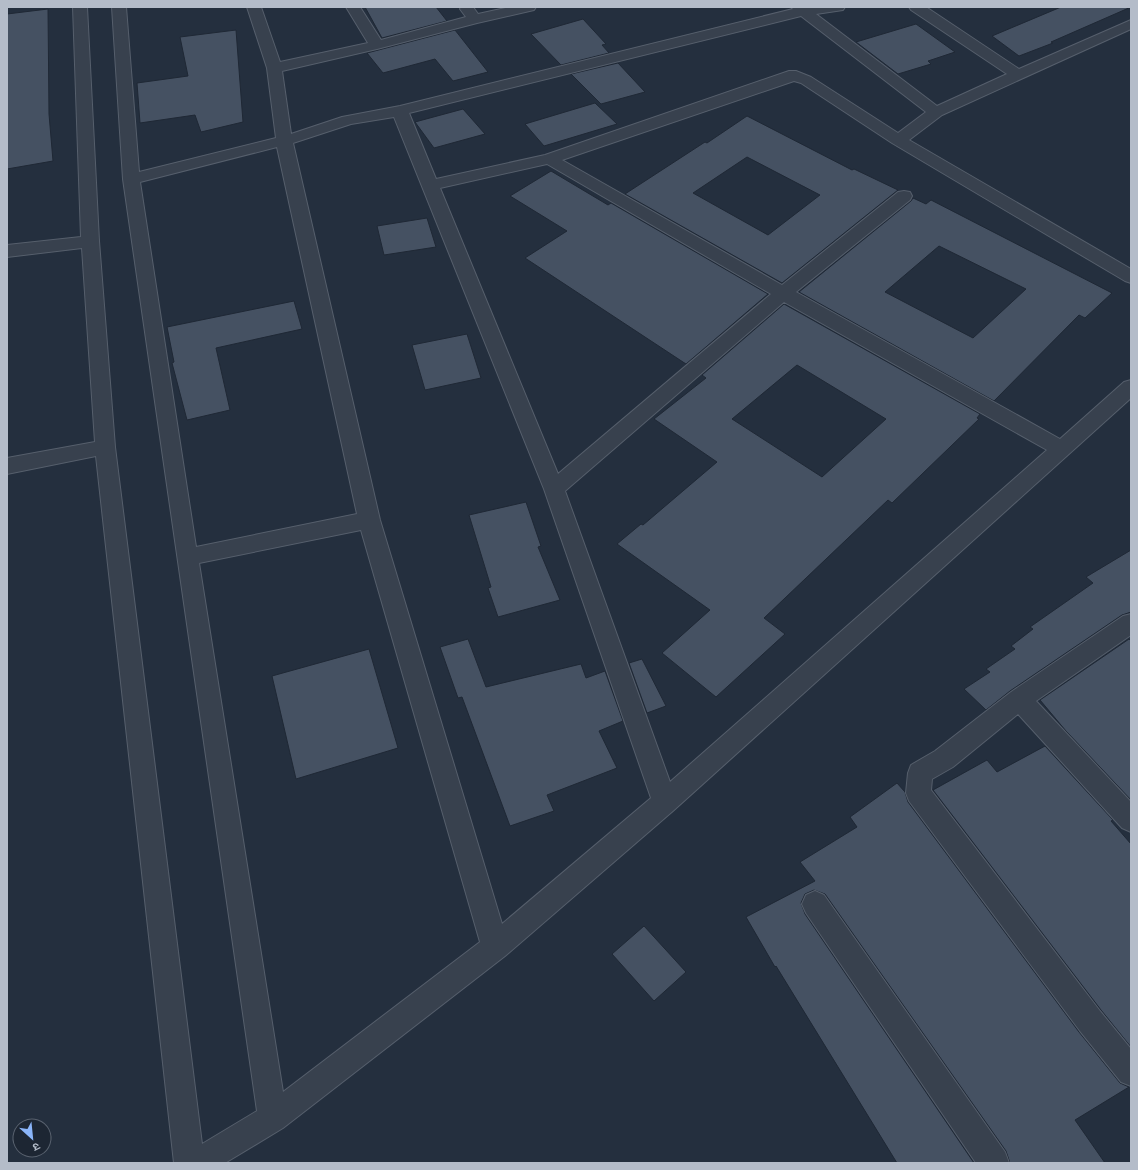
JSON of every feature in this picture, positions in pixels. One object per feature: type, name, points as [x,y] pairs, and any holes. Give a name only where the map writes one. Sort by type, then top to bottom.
[{"type":"street","points":[[80,7],[90,241],[106,447],[189,1163]]},
{"type":"street","points":[[119,7],[131,179],[186,557],[273,1118]]},
{"type":"street","points":[[254,7],[274,68],[284,141],[369,520],[495,947]]},
{"type":"street","points":[[353,7],[377,45]]},
{"type":"street","points":[[466,7],[475,19]]},
{"type":"street","points":[[274,68],[377,45],[475,19],[529,7]]},
{"type":"street","points":[[131,179],[284,141],[348,120],[400,110],[801,9],[838,7]]},
{"type":"street","points":[[916,7],[1018,75]]},
{"type":"street","points":[[801,9],[936,112]]},
{"type":"street","points":[[898,140],[936,112],[1131,24]]},
{"type":"street","points":[[430,185],[549,159],[789,76],[796,76],[806,80],[898,140],[1131,277]]},
{"type":"street","points":[[400,110],[554,489],[665,802]]},
{"type":"street","points":[[549,159],[783,293],[1061,449]]},
{"type":"street","points":[[554,489],[783,293],[904,196]]},
{"type":"street","points":[[7,251],[90,241]]},
{"type":"street","points":[[197,1163],[273,1118],[495,947],[665,802],[1131,387]]},
{"type":"street","points":[[7,466],[106,447]]},
{"type":"street","points":[[186,557],[369,520]]},
{"type":"street","points":[[1131,623],[1019,699],[944,759],[920,773],[918,793],[1090,1021],[1131,1072]]},
{"type":"street","points":[[1019,699],[1131,820]]},
{"type":"street","points":[[815,904],[994,1163]]},
{"type":"building","points":[[365,7],[436,7],[447,21],[382,38]]},
{"type":"building","points":[[1061,7],[1131,7],[1051,42],[1053,43],[1019,56],[992,36]]},
{"type":"building","points":[[48,9],[49,114],[53,161],[7,169],[7,14]]},
{"type":"building","points":[[583,19],[606,44],[602,45],[609,53],[561,65],[531,34]]},
{"type":"building","points":[[916,24],[955,52],[928,61],[931,64],[898,74],[856,42]]},
{"type":"building","points":[[236,30],[243,122],[201,132],[195,115],[140,123],[137,83],[188,76],[180,37]]},
{"type":"building","points":[[455,30],[488,72],[453,81],[435,59],[383,73],[367,53]]},
{"type":"building","points":[[618,63],[645,92],[601,104],[571,74]]},
{"type":"building","points":[[595,103],[617,124],[544,146],[525,124]]},
{"type":"building","points":[[463,109],[485,134],[434,148],[415,122]]},
{"type":"building","points":[[747,116],[852,170],[854,169],[898,190],[782,283],[625,194],[705,142],[707,143]],"holes":[[[747,157],[820,195],[768,235],[693,193]]]},
{"type":"building","points":[[551,171],[608,205],[611,203],[768,294],[686,364],[525,258],[567,231],[510,196]]},
{"type":"building","points":[[913,198],[926,204],[931,200],[1112,293],[1085,318],[1079,315],[994,401],[799,292]],"holes":[[[939,246],[1026,289],[973,338],[885,292]]]},
{"type":"building","points":[[427,218],[436,247],[384,255],[377,226]]},
{"type":"building","points":[[294,301],[302,329],[216,348],[230,410],[187,420],[172,363],[174,362],[167,327]]},
{"type":"building","points":[[784,304],[980,414],[977,418],[979,419],[892,503],[888,500],[764,618],[785,634],[716,697],[662,653],[710,610],[617,544],[641,524],[643,525],[717,462],[654,419],[706,378],[702,375]],"holes":[[[797,365],[886,419],[822,477],[732,419]]]},
{"type":"building","points":[[467,334],[481,378],[425,390],[412,345]]},
{"type":"building","points":[[526,502],[541,546],[538,547],[560,600],[498,617],[488,588],[491,587],[469,515]]},
{"type":"building","points":[[1131,550],[1131,612],[1122,615],[1010,691],[986,710],[964,689],[990,672],[986,669],[1015,649],[1011,646],[1033,629],[1030,627],[1093,583],[1086,577]]},
{"type":"building","points":[[468,639],[486,687],[581,664],[586,678],[605,671],[623,721],[599,731],[617,768],[547,795],[554,811],[510,826],[462,697],[458,698],[440,647]]},
{"type":"building","points":[[1129,639],[1131,641],[1131,800],[1066,731],[1040,700]]},
{"type":"building","points":[[369,649],[398,748],[296,779],[272,676]]},
{"type":"building","points":[[642,659],[666,706],[647,713],[629,663]]},
{"type":"building","points":[[1045,746],[1113,820],[1111,821],[1131,844],[1131,1047],[933,790],[987,760],[997,772]]},
{"type":"building","points":[[897,783],[905,792],[908,802],[1079,1032],[1120,1083],[1129,1087],[1075,1120],[1105,1163],[1010,1163],[1006,1151],[825,894],[814,890],[805,894],[801,903],[805,914],[974,1163],[897,1163],[776,966],[775,967],[746,917],[815,881],[800,862],[857,827],[850,817]]},
{"type":"building","points":[[644,926],[686,972],[654,1001],[612,954]]}]
